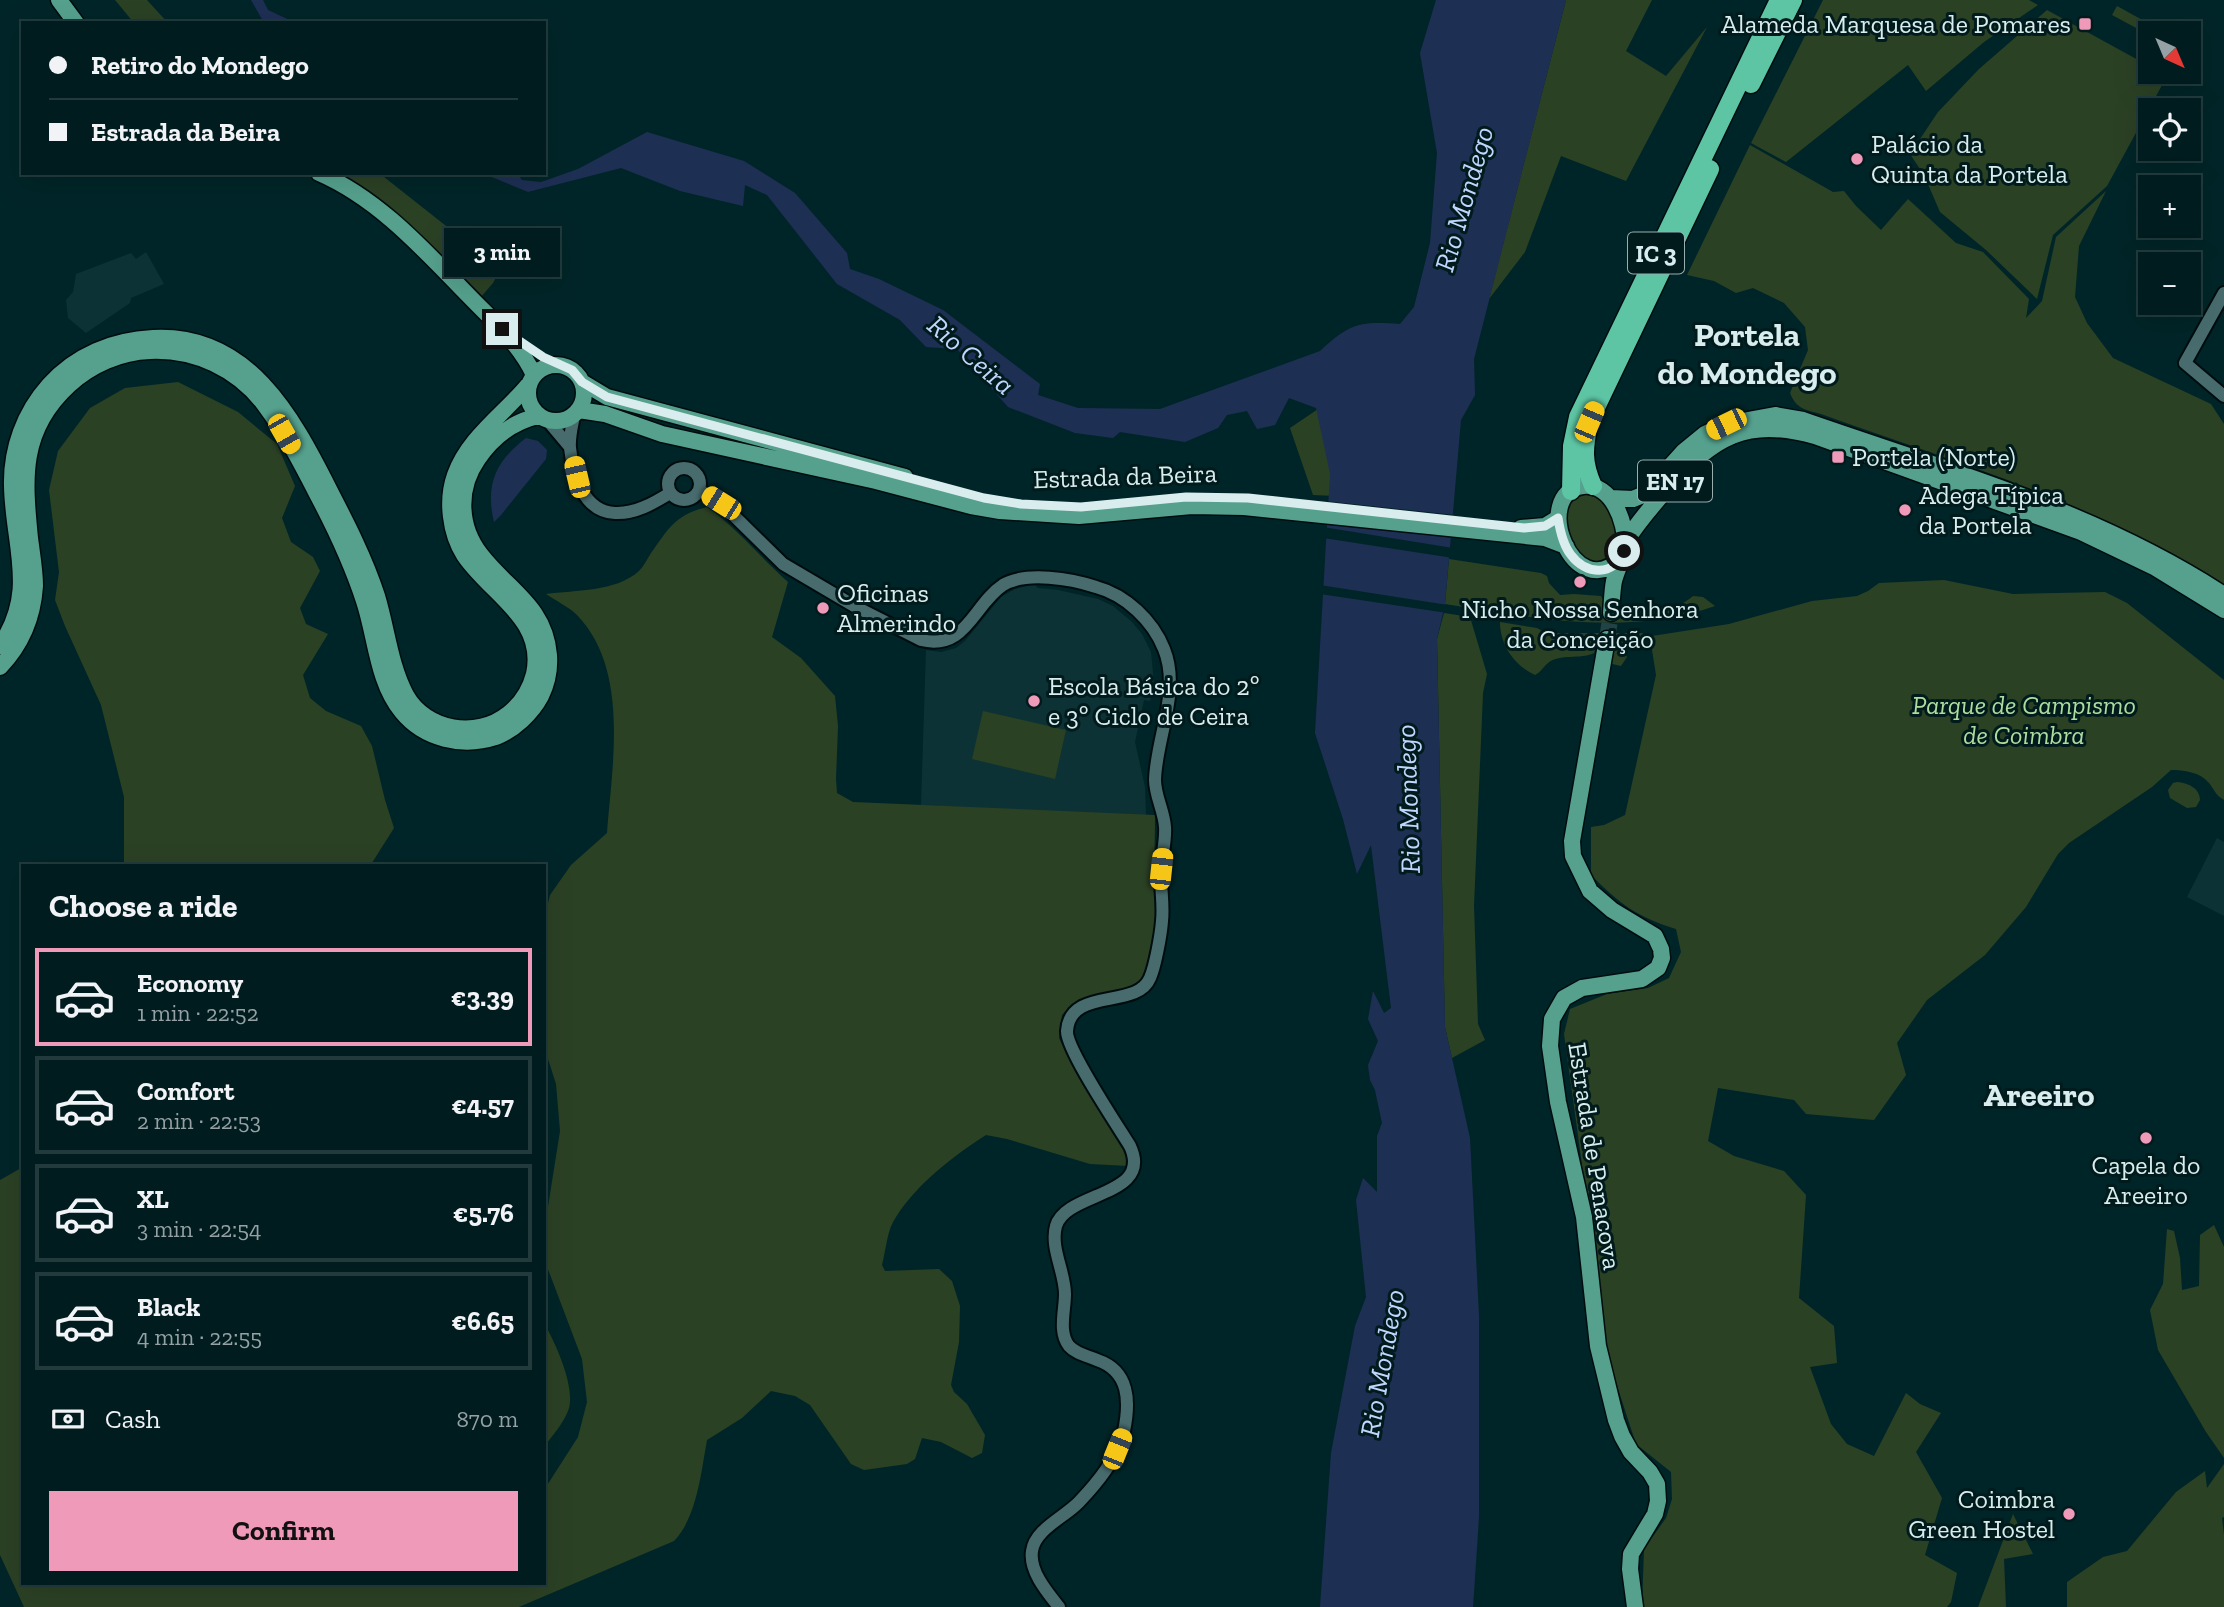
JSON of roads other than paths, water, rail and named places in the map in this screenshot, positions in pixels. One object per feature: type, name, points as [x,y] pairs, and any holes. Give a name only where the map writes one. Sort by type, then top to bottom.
[{"type":"highway","name":"IC 3","points":[[1571,491],[1574,428],[1585,400],[1779,0]]},
{"type":"highway","name":"IC 3","points":[[1593,486],[1584,463],[1589,422],[1793,0]]},
{"type":"main road","points":[[59,0],[75,21]]},
{"type":"main road","points":[[323,175],[384,213],[502,329],[524,356],[531,380],[528,402],[543,418]]},
{"type":"main road","points":[[0,667],[18,645],[32,609],[35,573],[25,480],[30,450],[44,415],[68,386],[103,362],[143,351],[181,352],[217,365],[238,378],[265,406],[284,434],[341,543],[364,600],[388,688],[405,716],[421,729],[449,740],[484,740],[506,732],[526,715],[541,695],[548,674],[547,639],[531,608],[484,560],[472,542],[465,523],[463,495],[472,469],[494,440],[511,425],[543,418],[566,420],[576,413],[583,401],[584,392],[582,382],[572,370],[558,365],[502,329]]},
{"type":"main road","points":[[0,646],[12,627],[21,592],[12,475],[18,440],[30,412],[60,374],[88,354],[122,342],[174,338],[207,346],[238,362],[261,381],[284,408],[308,447],[353,537],[378,601],[396,671],[412,704],[428,718],[451,727],[474,729],[497,722],[516,707],[529,688],[535,669],[534,642],[518,613],[479,573],[461,549],[452,518],[451,487],[458,467],[471,446],[531,380],[545,367],[558,365]]},
{"type":"main road","name":"Estrada da Beira","points":[[582,382],[599,393],[618,399],[963,494],[1021,504],[1081,507],[1186,497],[1524,532],[1566,546]]},
{"type":"main road","name":"Estrada da Beira","points":[[576,413],[597,412],[662,434],[876,481],[971,506],[1017,513],[1091,516],[1246,502]]},
{"type":"main road","name":"EN 17","points":[[1610,498],[1633,499],[1645,494],[1683,453],[1705,434],[1726,424],[1775,415],[1803,420],[2070,514],[2146,549],[2224,595]]},
{"type":"main road","name":"EN 17","points":[[1623,551],[1643,516],[1693,461],[1712,445],[1738,433],[1773,427],[1815,436],[2081,532],[2154,568],[2224,610]]},
{"type":"main road","points":[[1611,612],[1612,594],[1623,551],[1622,523],[1610,498],[1593,486],[1582,486],[1571,491],[1562,502],[1558,518],[1566,546],[1572,556],[1599,577],[1612,594]]},
{"type":"main road","name":"Estrada da Beira","points":[[1524,532],[1545,526],[1558,518]]},
{"type":"main road","points":[[1591,570],[1606,570],[1623,551]]},
{"type":"main road","name":"Estrada de Penacova","points":[[1607,639],[1572,841],[1573,856],[1590,891],[1612,910],[1655,936],[1662,958],[1658,968],[1642,979],[1582,988],[1564,998],[1552,1019],[1550,1046],[1558,1101],[1584,1217],[1598,1346],[1616,1420],[1631,1452],[1650,1472],[1657,1484],[1658,1501],[1655,1514],[1631,1554],[1630,1569],[1635,1607]]},
{"type":"street","points":[[2224,293],[2185,363],[2224,396]]},
{"type":"street","points":[[569,446],[576,413]]},
{"type":"street","points":[[543,418],[569,446],[581,489],[590,503],[602,511],[617,514],[628,512],[651,504],[670,493]]},
{"type":"street","points":[[681,468],[698,474],[700,485],[696,495],[687,500],[675,498],[670,493],[667,485],[669,476],[681,468]]},
{"type":"street","points":[[699,490],[721,503],[783,564],[856,607],[921,640],[930,642],[950,639],[959,633],[1003,585],[1024,578],[1042,578],[1098,587],[1121,598],[1151,625],[1164,649],[1169,667],[1169,685],[1155,778],[1165,826],[1160,891],[1162,920],[1150,980],[1143,988],[1134,992],[1086,1004],[1076,1010],[1068,1021],[1069,1044],[1130,1146],[1134,1165],[1121,1184],[1072,1208],[1062,1215],[1056,1225],[1055,1240],[1065,1292],[1065,1338],[1076,1352],[1105,1363],[1119,1373],[1126,1393],[1123,1433],[1110,1466],[1078,1503],[1040,1535],[1032,1549],[1033,1569],[1059,1607]]},
{"type":"water","points":[[251,0],[263,0],[268,10],[292,21],[263,21]]},
{"type":"water","points":[[1436,0],[1566,0],[1474,359],[1475,395],[1461,420],[1445,604],[1437,639],[1445,1027],[1470,1138],[1479,1316],[1479,1517],[1473,1607],[1320,1607],[1331,1453],[1355,1326],[1366,1297],[1356,1200],[1363,1178],[1377,1192],[1377,1136],[1382,1123],[1368,1065],[1378,1041],[1368,1019],[1373,991],[1384,1013],[1391,1008],[1371,845],[1357,874],[1343,819],[1315,733],[1330,474],[1316,408],[1289,398],[1275,425],[1257,429],[1247,411],[1227,415],[1218,428],[1185,442],[1120,432],[1113,438],[1075,433],[1008,407],[957,349],[926,347],[900,320],[837,284],[767,195],[745,185],[743,206],[680,191],[621,168],[528,192],[487,175],[518,175],[522,180],[541,182],[578,169],[647,132],[744,161],[795,193],[847,253],[850,269],[879,279],[943,310],[1040,384],[1038,395],[1078,408],[1160,409],[1320,351],[1356,326],[1375,323],[1400,324],[1414,307],[1430,243],[1437,153],[1420,53]]},
{"type":"water","points":[[526,438],[538,441],[547,450],[546,459],[494,522],[491,496],[495,474],[507,455]]},
{"type":"tunnel","points":[[1607,639],[1611,613]]},
{"type":"place","name":"Alameda Marquesa de Pomares","points":[[2085,24]]},
{"type":"place","name":"Palácio da Quinta da Portela","points":[[1857,159]]},
{"type":"place","name":"Portela (Norte)","points":[[1838,457]]},
{"type":"place","name":"Adega Típica da Portela","points":[[1905,510]]},
{"type":"place","name":"Nicho Nossa Senhora da Conceição","points":[[1580,582]]},
{"type":"place","name":"Oficinas Almerindo","points":[[823,608]]},
{"type":"place","name":"Escola Básica do 2º e 3º Ciclo de Ceira","points":[[1034,701]]},
{"type":"place","name":"Capela do Areeiro","points":[[2146,1138]]},
{"type":"place","name":"Coimbra Green Hostel","points":[[2069,1514]]},
{"type":"district","name":"Portela do Mondego","points":[[1747,353]]},
{"type":"district","name":"Areeiro","points":[[2039,1094]]},
{"type":"water label","name":"Rio Mondego","points":[[1464,199]]},
{"type":"water label","name":"Rio Ceira","points":[[971,355]]},
{"type":"water label","name":"Rio Mondego","points":[[1408,799]]},
{"type":"water label","name":"Rio Mondego","points":[[1382,1363]]},
{"type":"park label","name":"Parque de Campismo de Coimbra","points":[[2024,720]]}]
